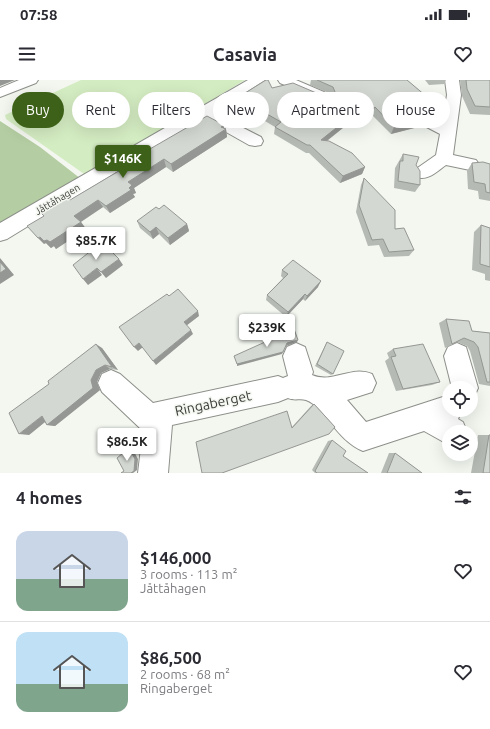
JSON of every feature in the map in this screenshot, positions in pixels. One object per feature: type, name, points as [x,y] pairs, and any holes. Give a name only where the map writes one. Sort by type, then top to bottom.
[{"type":"street","points":[[0,93],[31,80]]},
{"type":"street","name":"Jåttåhagen","points":[[205,112],[258,80]]},
{"type":"street","points":[[285,80],[312,92]]},
{"type":"street","points":[[422,173],[444,158],[457,94]]},
{"type":"street","points":[[205,114],[255,141]]},
{"type":"street","name":"Jåttåhagen","points":[[0,233],[178,128]]},
{"type":"street","points":[[439,128],[448,133]]},
{"type":"street","points":[[444,158],[470,164]]},
{"type":"street","points":[[457,356],[463,381]]},
{"type":"street","points":[[112,383],[158,426]]},
{"type":"street","points":[[278,386],[363,383]]},
{"type":"street","points":[[278,386],[331,402],[353,430],[363,437],[438,413],[447,425]]},
{"type":"street","name":"Ringaberget","points":[[154,473],[159,414],[278,386]]},
{"type":"green space","points":[[81,80],[245,80],[225,92],[213,92],[213,99],[205,104],[205,92],[138,92],[138,128],[166,128],[87,176],[19,128],[64,128],[64,92],[55,92]]},
{"type":"green space","points":[[12,112],[12,123],[6,119],[5,115]]},
{"type":"green space","points":[[0,121],[40,147],[81,179],[0,226]]},
{"type":"building","points":[[268,80],[272,88],[293,83],[314,92],[277,92],[277,120],[269,115],[269,92],[247,92]]},
{"type":"building","points":[[317,80],[407,80],[421,92],[382,92],[382,114],[375,107],[374,108],[374,92],[335,92],[333,87]]},
{"type":"building","points":[[466,80],[490,80],[490,107],[475,106],[467,89]]},
{"type":"building","points":[[207,116],[213,119],[213,128],[226,129],[171,164],[164,159],[128,182],[132,185],[129,188],[131,190],[106,206],[98,200],[74,216],[81,222],[50,242],[47,240],[44,241],[40,237],[38,238],[27,226],[44,216],[41,213],[67,197],[70,200],[139,159],[136,157],[186,128],[205,128],[205,117]]},
{"type":"building","points":[[277,125],[277,128],[336,128],[321,140],[329,141],[352,153],[365,167],[343,176],[310,145],[307,145],[275,127]]},
{"type":"building","points":[[403,154],[419,157],[416,165],[420,171],[420,185],[398,181],[400,161],[403,161]]},
{"type":"building","points":[[483,162],[490,164],[490,193],[486,192],[485,184],[474,182],[472,163]]},
{"type":"building","points":[[364,178],[395,210],[395,229],[404,228],[414,250],[389,252],[383,239],[372,240],[359,205]]},
{"type":"building","points":[[164,205],[187,224],[168,238],[156,227],[150,232],[137,221],[156,207],[159,209]]},
{"type":"building","points":[[481,225],[490,228],[490,267],[480,264]]},
{"type":"building","points":[[102,242],[119,259],[101,272],[97,268],[83,279],[73,265]]},
{"type":"building","points":[[293,260],[321,281],[307,296],[305,294],[288,312],[267,295],[288,274],[282,270]]},
{"type":"building","points":[[0,262],[6,269],[0,273]]},
{"type":"building","points":[[178,289],[198,311],[184,322],[191,330],[153,361],[139,343],[134,347],[119,327],[167,294],[169,296]]},
{"type":"building","points":[[446,319],[469,321],[472,331],[490,333],[490,382],[487,382],[478,347],[474,342],[464,338],[452,344]]},
{"type":"building","points":[[294,329],[298,340],[287,343],[283,352],[237,364],[234,356]]},
{"type":"building","points":[[327,342],[344,351],[333,374],[317,364]]},
{"type":"building","points":[[96,344],[112,367],[105,365],[96,370],[91,380],[93,388],[47,425],[42,416],[19,434],[9,413],[49,384],[48,381]]},
{"type":"building","points":[[423,344],[440,382],[403,389],[391,357],[396,356],[393,349]]},
{"type":"building","points":[[314,404],[335,427],[329,434],[222,473],[202,473],[196,442],[287,411],[292,428]]},
{"type":"building","points":[[489,435],[490,473],[483,473]]},
{"type":"building","points":[[332,440],[346,451],[343,456],[368,473],[317,473],[315,471]]},
{"type":"building","points":[[129,448],[135,459],[134,471],[131,473],[121,473],[124,471],[117,458]]},
{"type":"building","points":[[395,453],[422,473],[387,473]]}]
